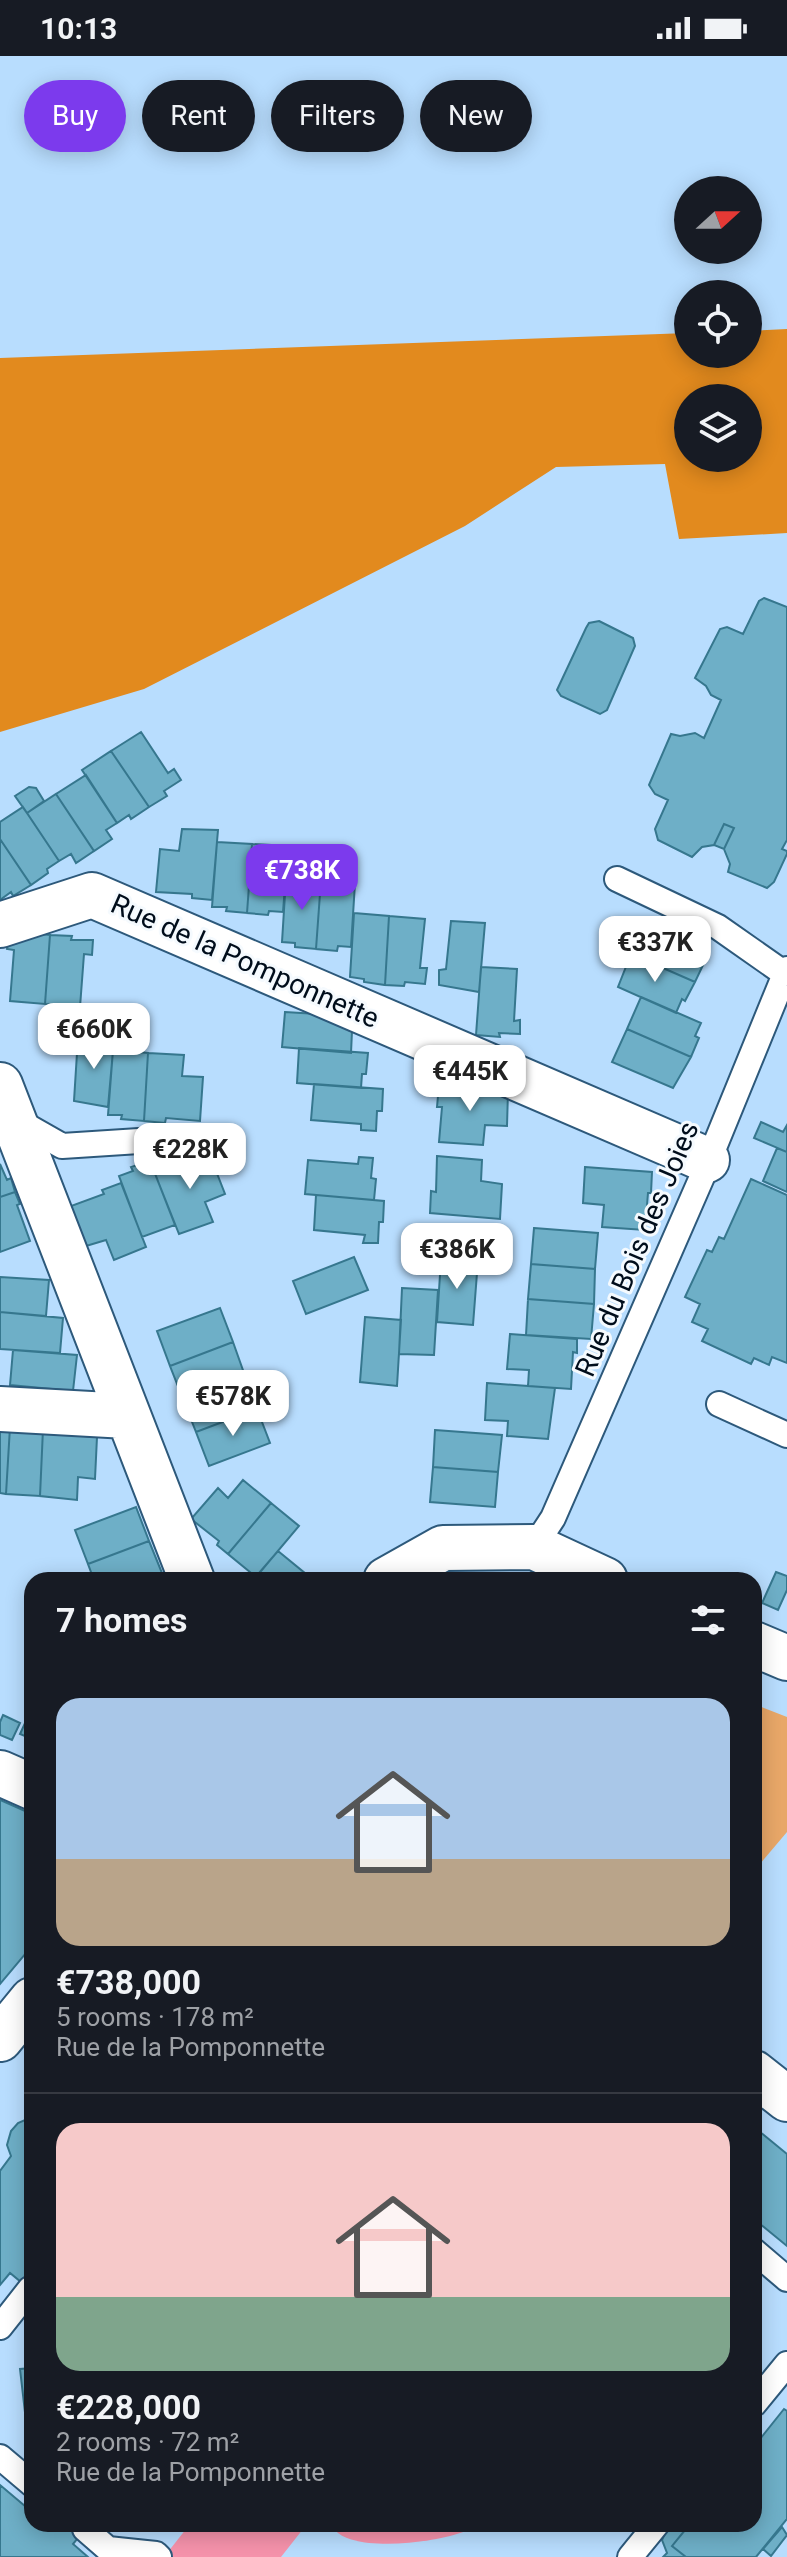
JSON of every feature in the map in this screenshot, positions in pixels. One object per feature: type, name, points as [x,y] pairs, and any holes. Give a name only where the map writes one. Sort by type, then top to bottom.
[{"type":"street","name":"Rue de la Pomponnette","points":[[0,925],[92,895],[707,1160]]},
{"type":"street","points":[[4,1107],[189,1572]]},
{"type":"street","points":[[0,1409],[127,1416]]},
{"type":"street","points":[[400,1572],[443,1548],[534,1547],[588,1572]]},
{"type":"street","points":[[762,1647],[787,1658]]},
{"type":"street","points":[[0,1773],[24,1784]]},
{"type":"street","points":[[0,2039],[24,2010]]},
{"type":"street","points":[[762,2079],[787,2099]]},
{"type":"lane","points":[[617,879],[718,927],[786,971]]},
{"type":"lane","name":"Rue du Bois des Joies","points":[[534,1547],[553,1518],[786,971]]},
{"type":"lane","points":[[4,1107],[62,1146],[201,1137]]},
{"type":"lane","points":[[719,1404],[787,1435]]},
{"type":"lane","points":[[762,2258],[787,2279]]},
{"type":"lane","points":[[0,2327],[24,2297]]},
{"type":"lane","points":[[762,2394],[787,2364]]},
{"type":"lane","points":[[0,2457],[24,2477]]},
{"type":"lane","points":[[88,2532],[108,2549],[156,2554],[159,2557]]},
{"type":"lane","points":[[630,2557],[650,2532]]},
{"type":"shaded area","points":[[787,329],[787,533],[679,539],[665,464],[556,467],[465,526],[144,689],[0,732],[0,358],[674,334],[674,368],[762,368],[762,330]]},
{"type":"shaded area","points":[[762,1707],[787,1717],[787,1832],[762,1862]]},
{"type":"shaded area","points":[[184,2532],[301,2532],[281,2557],[164,2557]]},
{"type":"shaded area","points":[[338,2532],[464,2532],[400,2544],[355,2541]]},
{"type":"building","points":[[764,598],[787,607],[787,840],[782,849],[787,854],[774,882],[767,888],[728,872],[730,864],[724,849],[734,828],[724,824],[714,845],[702,847],[692,857],[658,840],[655,829],[668,800],[655,794],[649,785],[671,734],[695,733],[704,738],[721,700],[711,695],[706,686],[695,678],[720,629],[727,627],[743,634],[759,601]]},
{"type":"building","points":[[599,621],[633,638],[635,646],[607,710],[600,714],[561,696],[557,690],[589,623]]},
{"type":"building","points":[[141,732],[168,773],[174,769],[181,780],[164,791],[167,796],[149,807],[111,751]]},
{"type":"building","points":[[111,751],[149,807],[131,819],[129,815],[117,823],[82,770]]},
{"type":"building","points":[[86,775],[117,823],[106,830],[112,839],[94,851],[56,794]]},
{"type":"building","points":[[29,787],[36,788],[44,801],[27,813],[15,796]]},
{"type":"building","points":[[56,794],[94,851],[76,863],[71,854],[59,861],[27,813]]},
{"type":"building","points":[[23,807],[59,861],[31,885],[0,839],[0,822]]},
{"type":"building","points":[[724,824],[734,828],[724,849],[714,845]]},
{"type":"building","points":[[182,829],[218,830],[212,900],[192,898],[192,894],[156,892],[160,849],[179,851]]},
{"type":"building","points":[[0,839],[31,885],[13,896],[11,892],[0,900]]},
{"type":"building","points":[[217,842],[252,844],[247,913],[226,911],[227,907],[212,907]]},
{"type":"building","points":[[252,844],[288,846],[283,912],[269,911],[268,915],[247,913]]},
{"type":"building","points":[[286,878],[321,880],[316,949],[282,942]]},
{"type":"building","points":[[321,880],[355,883],[351,947],[338,946],[337,951],[316,949]]},
{"type":"building","points":[[354,913],[389,916],[385,985],[350,977]]},
{"type":"building","points":[[389,916],[425,919],[420,968],[427,968],[425,984],[405,982],[404,986],[385,985]]},
{"type":"building","points":[[451,921],[485,923],[479,992],[439,985],[439,970],[446,969]]},
{"type":"building","points":[[646,921],[705,948],[699,961],[704,963],[695,982],[631,954]]},
{"type":"building","points":[[9,935],[50,935],[45,1004],[10,1001],[14,950],[7,949]]},
{"type":"building","points":[[50,935],[72,936],[71,940],[93,940],[92,955],[84,954],[80,1007],[45,1004]]},
{"type":"building","points":[[631,954],[695,982],[676,1013],[618,987]]},
{"type":"building","points":[[481,967],[517,969],[514,1021],[520,1020],[520,1034],[499,1033],[500,1037],[476,1035]]},
{"type":"building","points":[[641,997],[701,1023],[691,1057],[627,1029]]},
{"type":"building","points":[[285,1012],[349,1016],[351,1053],[282,1047]]},
{"type":"building","points":[[627,1029],[691,1057],[673,1088],[612,1062]]},
{"type":"building","points":[[78,1037],[114,1039],[108,1107],[74,1101]]},
{"type":"building","points":[[299,1048],[368,1053],[361,1088],[297,1083]]},
{"type":"building","points":[[113,1050],[148,1053],[144,1121],[108,1115]]},
{"type":"building","points":[[148,1053],[184,1055],[182,1076],[203,1077],[200,1121],[166,1118],[165,1123],[144,1121]]},
{"type":"building","points":[[314,1084],[383,1089],[382,1111],[377,1111],[376,1131],[361,1130],[361,1124],[311,1120]]},
{"type":"building","points":[[439,1085],[508,1091],[507,1126],[485,1125],[483,1145],[439,1142],[442,1107],[437,1107]]},
{"type":"building","points":[[761,1122],[783,1132],[787,1125],[787,1152],[754,1138]]},
{"type":"building","points":[[777,1148],[787,1152],[787,1192],[763,1181]]},
{"type":"building","points":[[209,1153],[225,1194],[205,1202],[213,1222],[179,1234],[154,1171],[175,1162],[177,1166]]},
{"type":"building","points":[[437,1156],[482,1160],[481,1181],[502,1184],[500,1219],[430,1213],[431,1191],[436,1192]]},
{"type":"building","points":[[359,1157],[373,1158],[371,1178],[376,1179],[374,1200],[305,1194],[308,1160],[358,1164]]},
{"type":"building","points":[[150,1161],[175,1225],[142,1237],[119,1176],[133,1171],[131,1167]]},
{"type":"building","points":[[0,1164],[7,1180],[11,1178],[15,1192],[0,1197]]},
{"type":"building","points":[[585,1167],[652,1172],[645,1230],[602,1227],[604,1205],[583,1203]]},
{"type":"building","points":[[751,1179],[787,1195],[787,1363],[772,1357],[769,1365],[754,1358],[751,1364],[702,1341],[708,1329],[692,1322],[700,1304],[685,1297],[707,1250],[712,1252],[719,1237],[724,1239]]},
{"type":"building","points":[[121,1183],[146,1247],[114,1260],[106,1240],[86,1246],[71,1206],[104,1194],[102,1190]]},
{"type":"building","points":[[15,1192],[30,1241],[0,1252],[0,1197]]},
{"type":"building","points":[[316,1195],[384,1201],[378,1243],[363,1243],[365,1235],[314,1230]]},
{"type":"building","points":[[534,1228],[598,1233],[595,1269],[531,1264]]},
{"type":"building","points":[[354,1257],[368,1290],[306,1314],[293,1281]]},
{"type":"building","points":[[441,1259],[478,1260],[473,1325],[437,1322]]},
{"type":"building","points":[[531,1264],[595,1269],[594,1304],[528,1299]]},
{"type":"building","points":[[0,1277],[49,1280],[46,1316],[0,1312]]},
{"type":"building","points":[[402,1288],[438,1290],[434,1355],[399,1354]]},
{"type":"building","points":[[528,1299],[594,1304],[591,1339],[526,1335]]},
{"type":"building","points":[[220,1308],[233,1342],[170,1366],[157,1331]]},
{"type":"building","points":[[0,1312],[63,1318],[60,1353],[0,1349]]},
{"type":"building","points":[[365,1317],[401,1320],[397,1386],[360,1382]]},
{"type":"building","points":[[510,1334],[577,1339],[577,1353],[573,1352],[571,1389],[528,1386],[529,1370],[507,1369]]},
{"type":"building","points":[[233,1342],[245,1376],[183,1399],[170,1366]]},
{"type":"building","points":[[13,1350],[77,1355],[73,1391],[10,1385]]},
{"type":"building","points":[[245,1376],[257,1409],[196,1432],[183,1399]]},
{"type":"building","points":[[487,1383],[555,1388],[548,1439],[507,1436],[508,1421],[485,1420]]},
{"type":"building","points":[[257,1409],[270,1443],[209,1466],[196,1432]]},
{"type":"building","points":[[0,1426],[10,1427],[6,1494],[0,1493]]},
{"type":"building","points":[[10,1427],[43,1429],[40,1496],[6,1494]]},
{"type":"building","points":[[43,1429],[57,1434],[97,1437],[95,1479],[78,1477],[77,1500],[40,1496]]},
{"type":"building","points":[[435,1430],[502,1435],[498,1472],[433,1467]]},
{"type":"building","points":[[433,1467],[498,1472],[495,1507],[430,1502]]},
{"type":"building","points":[[243,1480],[271,1503],[228,1554],[217,1545],[219,1541],[191,1519],[218,1488],[228,1498]]},
{"type":"building","points":[[271,1503],[299,1526],[260,1572],[250,1572],[228,1554]]},
{"type":"building","points":[[136,1507],[149,1541],[88,1564],[75,1530]]},
{"type":"building","points":[[149,1541],[162,1572],[91,1572],[88,1564]]},
{"type":"building","points":[[278,1551],[304,1572],[260,1572]]},
{"type":"building","points":[[776,1572],[787,1576],[787,1590],[778,1610],[762,1603]]},
{"type":"building","points":[[3,1715],[20,1723],[12,1740],[0,1735]]},
{"type":"building","points":[[0,1800],[24,1810],[24,1956],[0,1984]]},
{"type":"building","points":[[24,2120],[24,2278],[21,2282],[10,2273],[0,2285],[0,2171],[11,2156],[7,2145],[11,2131]]},
{"type":"building","points":[[762,2134],[787,2154],[787,2246],[762,2226]]},
{"type":"building","points":[[20,2369],[24,2369],[24,2404]]},
{"type":"building","points":[[784,2409],[787,2411],[787,2519],[756,2557],[686,2557],[672,2546],[683,2532],[762,2532],[762,2436]]},
{"type":"building","points":[[0,2485],[24,2505],[24,2532],[81,2532],[73,2544],[88,2557],[0,2557]]},
{"type":"building","points":[[782,2527],[787,2535],[771,2556],[763,2549]]},
{"type":"building","points":[[666,2532],[683,2532],[672,2546],[686,2557],[663,2557],[667,2553],[662,2540]]}]
